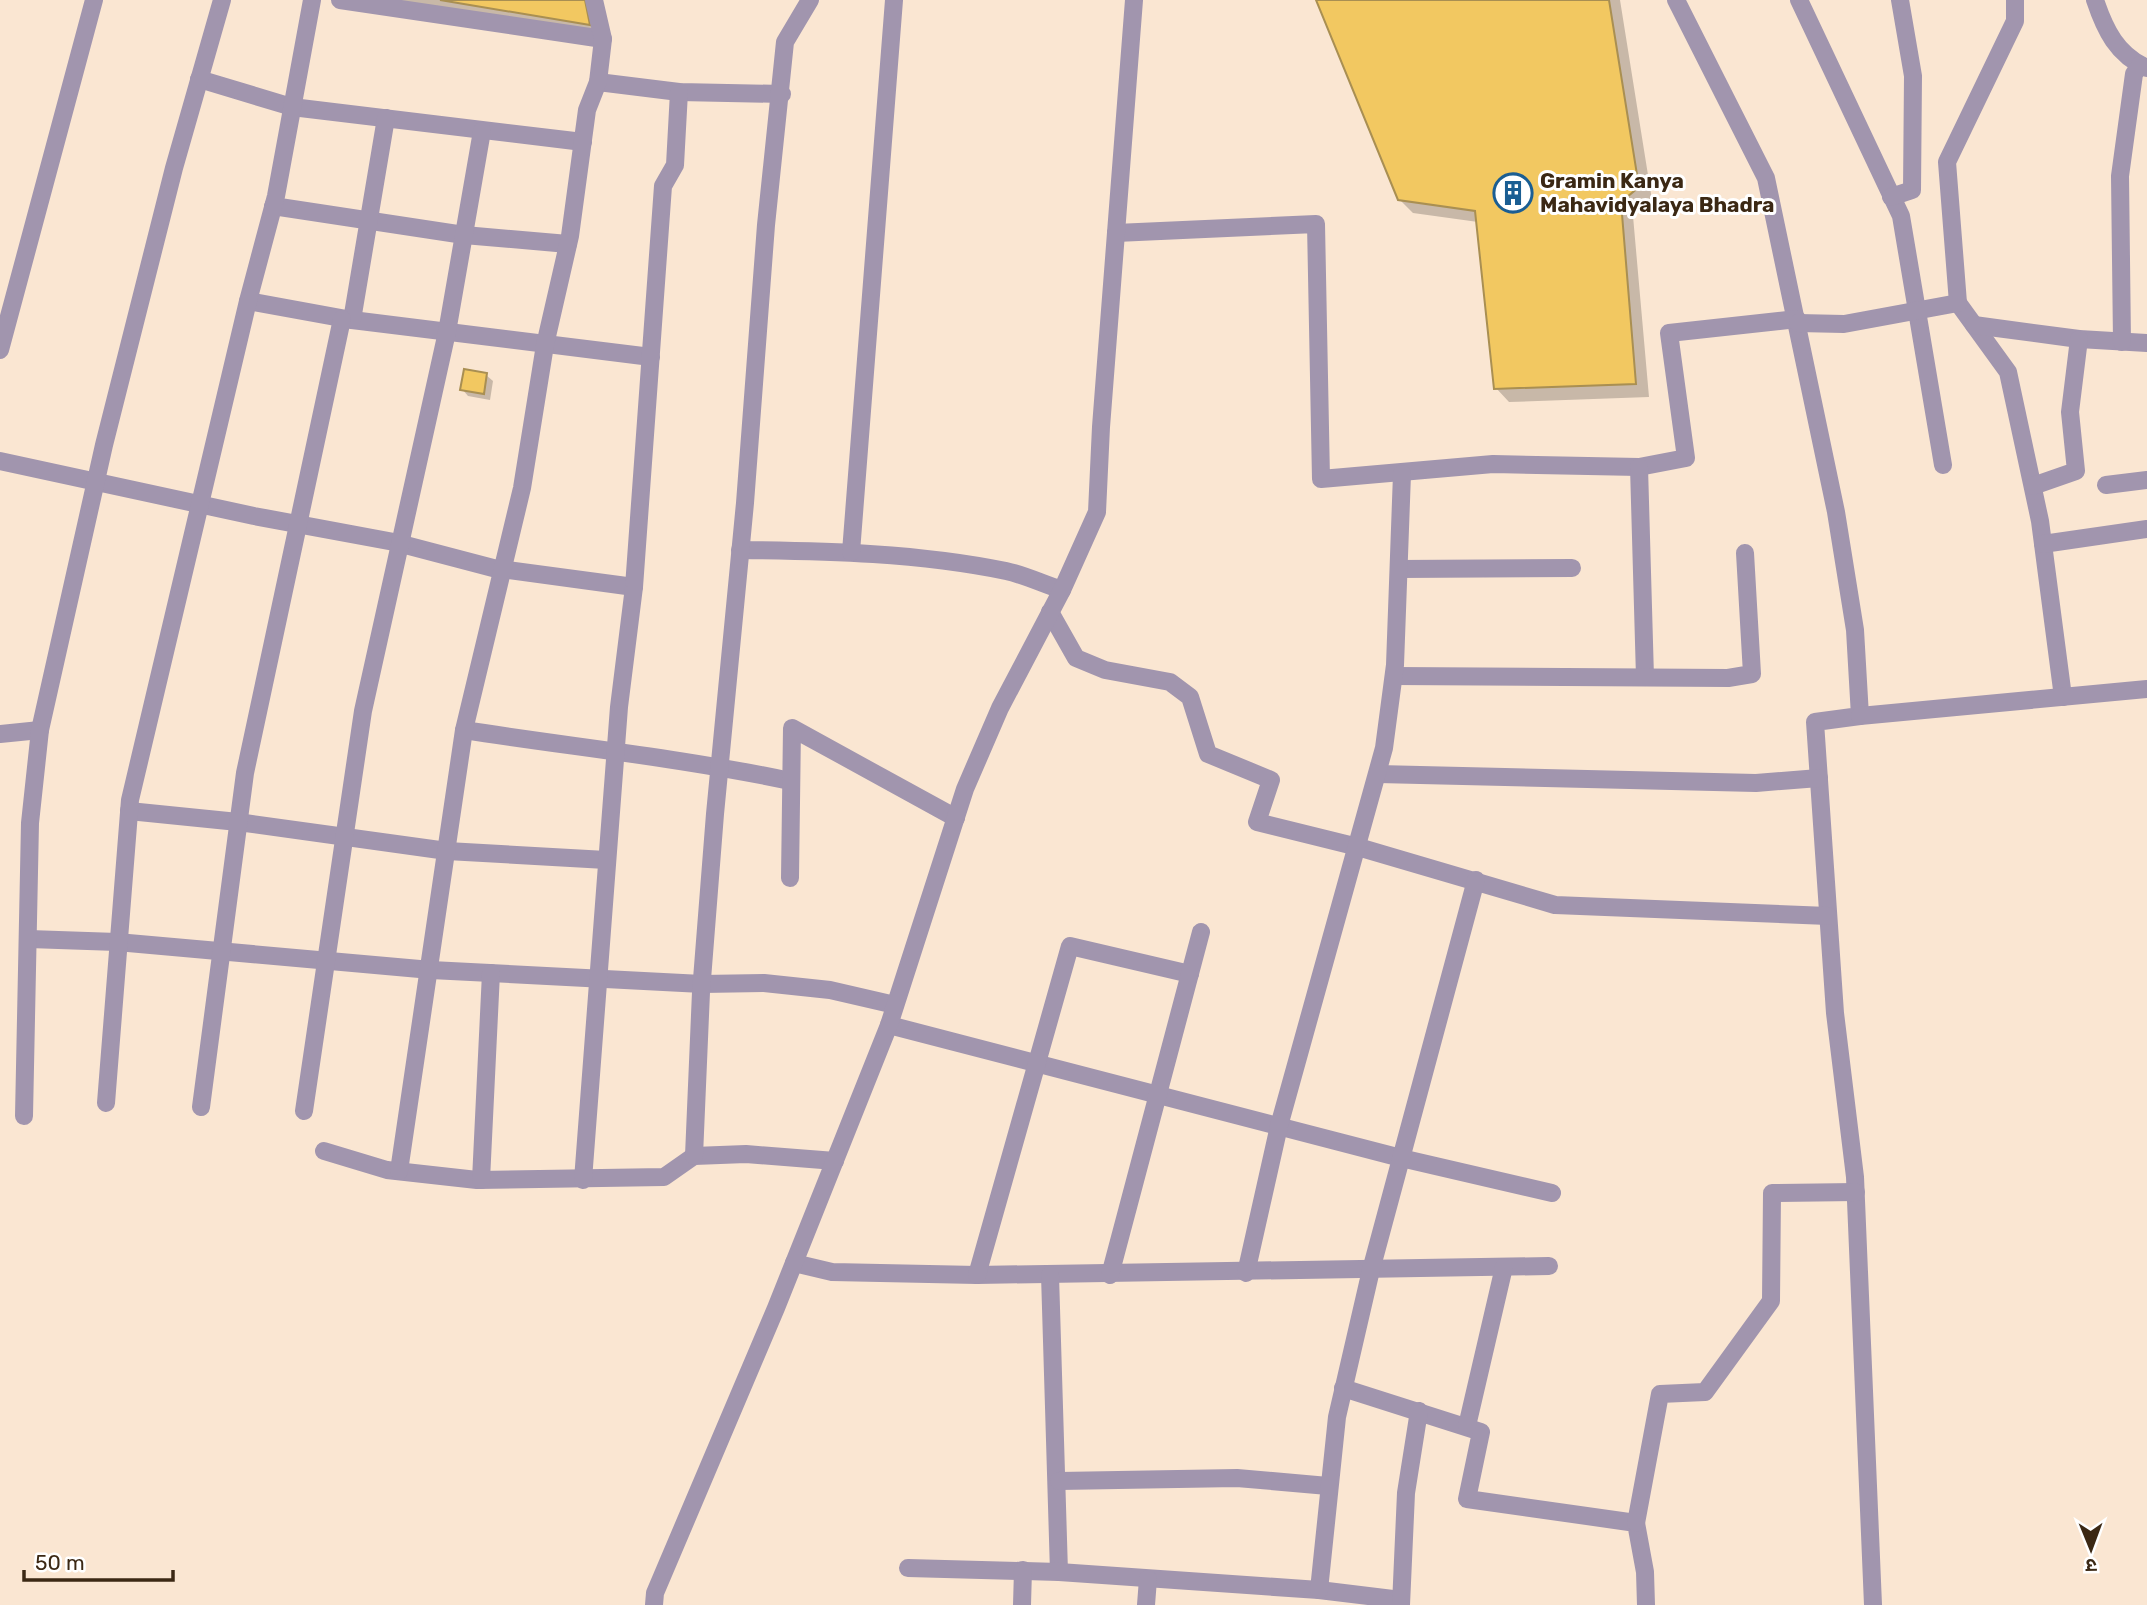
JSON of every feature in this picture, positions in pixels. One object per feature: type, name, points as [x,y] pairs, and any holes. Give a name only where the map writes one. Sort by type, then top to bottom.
[{"type":"street","points":[[0,350],[93,0]]},
{"type":"street","points":[[24,1116],[30,823],[40,730],[96,481],[199,79],[222,0]]},
{"type":"street","points":[[106,1103],[129,811],[248,301],[273,206],[312,0]]},
{"type":"street","points":[[340,0],[603,39]]},
{"type":"street","points":[[399,1171],[464,730],[522,488],[545,345],[568,244],[587,110],[598,82],[603,39],[594,0]]},
{"type":"street","points":[[694,1156],[702,984],[761,278],[782,94],[785,42],[810,0]]},
{"type":"street","points":[[851,552],[865,412],[874,226],[894,0]]},
{"type":"street","points":[[654,1605],[655,1592],[794,1263],[889,1025],[956,818],[1000,708],[1062,590],[1097,512],[1134,0]]},
{"type":"street","points":[[1676,0],[1766,178],[1798,321],[1855,630],[1860,716]]},
{"type":"street","points":[[1799,0],[1901,216],[1943,465]]},
{"type":"street","points":[[1891,197],[1912,190],[1913,76],[1900,0]]},
{"type":"street","points":[[2015,0],[2015,21],[1947,162],[1958,303],[2008,372],[2043,544],[2063,697]]},
{"type":"street","points":[[2095,0],[2104,29],[2128,59],[2144,66],[2133,75],[2120,176],[2122,342]]},
{"type":"street","points":[[199,79],[292,107],[583,142]]},
{"type":"street","points":[[598,82],[679,92],[782,94]]},
{"type":"street","points":[[583,1180],[615,754],[634,587],[663,186],[676,165],[679,92]]},
{"type":"street","points":[[201,1107],[238,821],[261,696],[298,524],[347,320],[386,118]]},
{"type":"street","points":[[304,1111],[363,711],[447,332],[482,131]]},
{"type":"street","points":[[273,206],[464,235],[568,244]]},
{"type":"street","points":[[1116,233],[1316,224],[1321,479],[1493,464],[1639,467],[1686,458],[1669,332],[1798,321],[1844,324],[1958,303]]},
{"type":"street","points":[[248,301],[347,320],[651,356]]},
{"type":"street","points":[[1974,325],[2079,339],[2147,343]]},
{"type":"street","points":[[2033,486],[2076,471],[2070,412],[2079,339]]},
{"type":"street","points":[[0,461],[400,543],[502,570],[634,587]]},
{"type":"street","points":[[1639,467],[1644,677]]},
{"type":"street","points":[[1246,1273],[1279,1126],[1378,774],[1394,676],[1402,474]]},
{"type":"street","points":[[2106,485],[2147,480]]},
{"type":"street","points":[[2043,544],[2147,530]]},
{"type":"street","points":[[740,550],[851,552],[1008,572],[1062,590]]},
{"type":"street","points":[[1394,676],[1728,678],[1752,674],[1745,553]]},
{"type":"street","points":[[1399,569],[1572,568]]},
{"type":"street","points":[[1050,612],[1076,658],[1105,670],[1170,682],[1190,697],[1208,754],[1270,780],[1257,822],[1358,847],[1555,905],[1828,916]]},
{"type":"street","points":[[1874,1605],[1856,1192],[1835,1013],[1815,722],[2147,689]]},
{"type":"street","points":[[790,878],[792,728],[956,818]]},
{"type":"street","points":[[0,734],[40,730]]},
{"type":"street","points":[[464,730],[615,754],[719,766],[790,781]]},
{"type":"street","points":[[1378,774],[1756,783],[1819,778]]},
{"type":"street","points":[[129,811],[238,821],[447,851],[606,860]]},
{"type":"street","points":[[1319,1590],[1328,1486],[1343,1388],[1371,1270],[1476,880]]},
{"type":"street","points":[[1110,1275],[1201,932]]},
{"type":"street","points":[[29,939],[117,942],[327,963],[430,970],[702,984],[764,983],[830,990],[895,1005]]},
{"type":"street","points":[[977,1275],[1070,946],[1190,974]]},
{"type":"street","points":[[481,1180],[491,973]]},
{"type":"street","points":[[889,1025],[1401,1158],[1552,1193]]},
{"type":"street","points":[[324,1151],[399,1171],[481,1180],[664,1177],[694,1156],[746,1154],[835,1161]]},
{"type":"street","points":[[1646,1605],[1645,1572],[1636,1523],[1660,1394],[1704,1392],[1771,1301],[1772,1194],[1856,1192]]},
{"type":"street","points":[[794,1263],[832,1272],[977,1275],[1246,1273],[1549,1266]]},
{"type":"street","points":[[1467,1426],[1504,1267]]},
{"type":"street","points":[[1051,1275],[1059,1481],[1059,1572]]},
{"type":"street","points":[[1343,1388],[1481,1432],[1467,1499],[1636,1523]]},
{"type":"street","points":[[908,1568],[1059,1572],[1148,1579],[1268,1596],[1319,1590],[1401,1602],[1406,1493],[1419,1411]]},
{"type":"street","points":[[1059,1481],[1237,1478],[1328,1486]]},
{"type":"street","points":[[1022,1605],[1023,1570]]},
{"type":"street","points":[[1146,1605],[1148,1579]]},
{"type":"building","points":[[440,0],[585,0],[590,25]]},
{"type":"building","name":"Gramin Kanya Mahavidyalaya Bhadra","points":[[1316,0],[1609,0],[1639,187],[1621,202],[1636,384],[1494,389],[1475,211],[1398,200]]},
{"type":"building","points":[[464,369],[487,373],[484,394],[460,390]]},
{"type":"place","name":"Gramin Kanya Mahavidyalaya Bhadra","points":[[1513,193]]}]
